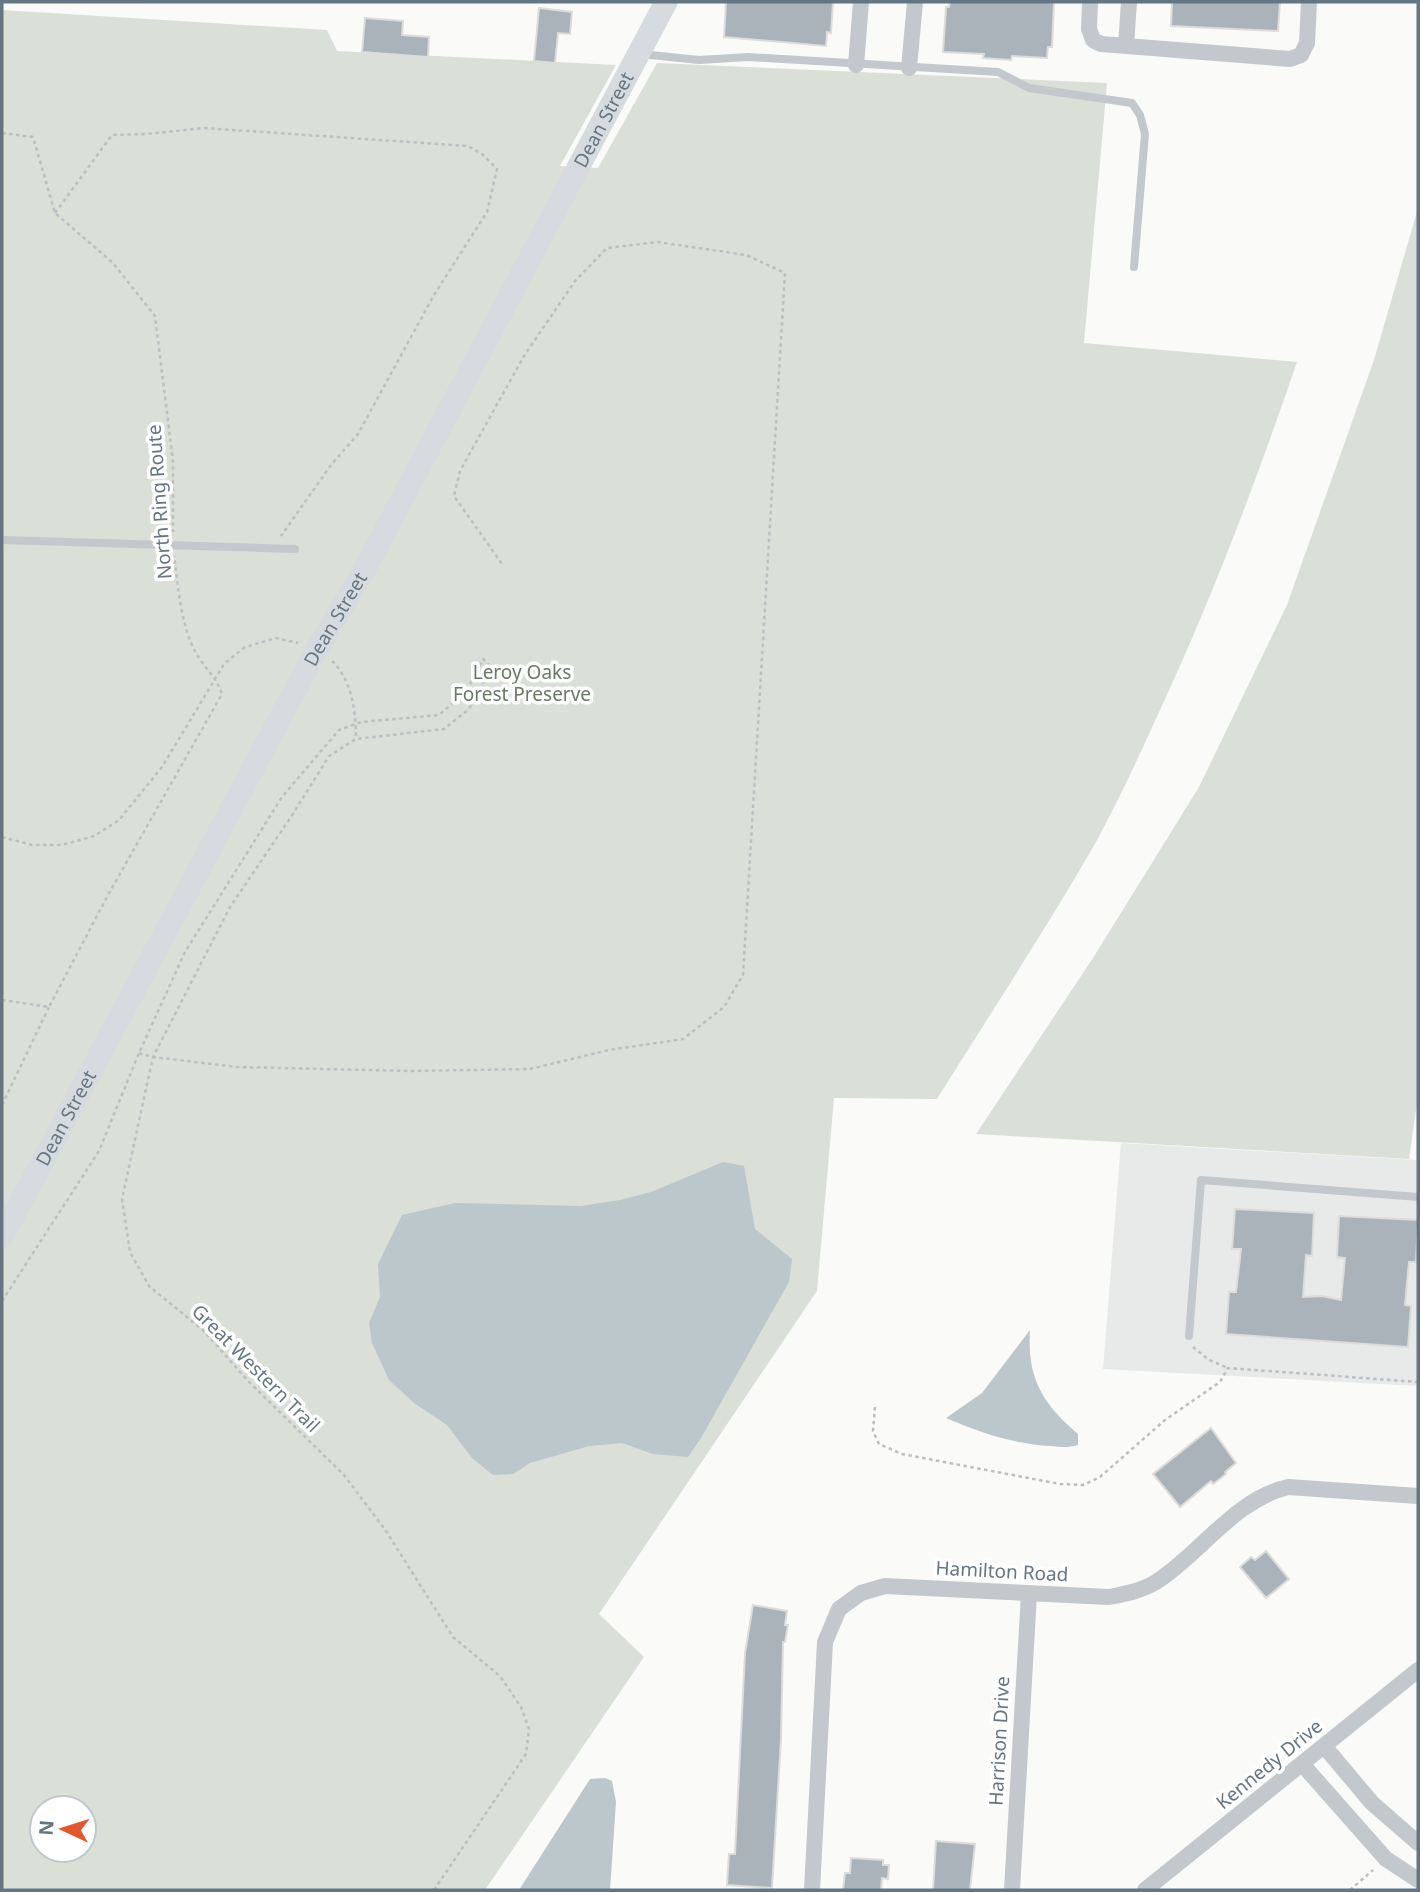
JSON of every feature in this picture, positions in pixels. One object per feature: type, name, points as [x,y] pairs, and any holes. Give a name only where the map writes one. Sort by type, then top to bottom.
[{"type":"street","name":"Dean Street","points":[[2,1237],[316,651],[361,575],[666,2]]},
{"type":"street","points":[[856,65],[861,2]]},
{"type":"street","points":[[909,68],[915,2]]},
{"type":"street","points":[[1090,2],[1089,29],[1093,40],[1101,44],[1290,60],[1301,55],[1307,43],[1310,2]]},
{"type":"street","points":[[1126,46],[1129,2]]},
{"type":"street","name":"Hamilton Road","points":[[812,1890],[825,1642],[839,1609],[862,1593],[885,1586],[1109,1597],[1135,1592],[1156,1582],[1247,1506],[1269,1492],[1288,1487],[1418,1496]]},
{"type":"street","name":"Harrison Drive","points":[[1012,1890],[1029,1594]]},
{"type":"street","name":"Kennedy Drive","points":[[1145,1890],[1418,1670]]},
{"type":"street","points":[[1324,1746],[1372,1803],[1418,1843]]},
{"type":"street","points":[[1302,1764],[1386,1859],[1418,1882],[1405,1890]]},
{"type":"lane","points":[[638,53],[699,60],[748,57],[998,72],[1029,88],[1132,103],[1140,115],[1145,134],[1134,267]]},
{"type":"lane","points":[[2,540],[295,550]]},
{"type":"lane","points":[[1189,1336],[1201,1180],[1418,1197]]},
{"type":"path","points":[[55,213],[112,135],[204,128],[468,146],[482,154],[497,169],[487,212],[434,295],[358,434],[331,465],[272,549]]},
{"type":"path","points":[[2,133],[33,137],[55,213]]},
{"type":"path","name":"North Ring Route","points":[[55,213],[113,263],[155,316],[173,461],[173,545],[181,607],[195,652],[217,679]]},
{"type":"path","points":[[139,1053],[237,1067],[411,1071],[530,1069],[609,1050],[683,1040],[723,1007],[743,975],[785,273],[746,255],[658,242],[607,248],[575,281],[524,356],[460,471],[454,496],[502,564]]},
{"type":"path","points":[[2,837],[32,845],[62,845],[94,836],[119,820],[162,767],[224,664],[245,647],[276,638],[305,645]]},
{"type":"path","points":[[324,655],[335,663],[348,684],[356,724],[356,739],[381,734],[444,729],[469,709],[491,667]]},
{"type":"path","points":[[2,1301],[99,1151],[139,1053],[185,952],[282,797],[339,730],[356,724],[439,715],[467,690],[483,659],[491,667],[512,677]]},
{"type":"path","points":[[2,1105],[49,1007],[108,895],[222,694],[217,679]]},
{"type":"path","name":"Great Western Trail","points":[[356,739],[329,756],[230,907],[153,1057],[122,1199],[130,1252],[149,1286],[205,1332],[248,1381],[344,1475],[386,1531],[453,1637],[500,1676],[521,1707],[529,1729],[526,1754],[434,1890]]},
{"type":"path","points":[[2,1000],[49,1007]]},
{"type":"path","points":[[1189,1336],[1193,1349],[1228,1368],[1418,1382]]},
{"type":"path","points":[[875,1407],[873,1431],[878,1444],[902,1454],[1060,1484],[1083,1485],[1100,1476],[1165,1420],[1220,1382],[1228,1368]]},
{"type":"shaded area","points":[[1121,1143],[1418,1160],[1418,1386],[1103,1369]]},
{"type":"shaded area","points":[[723,1162],[744,1166],[755,1229],[792,1259],[789,1282],[688,1457],[653,1454],[622,1443],[589,1446],[530,1463],[513,1474],[493,1475],[472,1458],[447,1425],[414,1403],[389,1380],[372,1343],[369,1323],[380,1297],[378,1264],[402,1215],[455,1203],[581,1206],[620,1200],[651,1192]]},
{"type":"shaded area","points":[[1030,1330],[1031,1362],[1039,1388],[1065,1423],[1078,1434],[1078,1445],[1058,1447],[1010,1440],[946,1418],[982,1393]]},
{"type":"shaded area","points":[[605,1778],[612,1781],[616,1802],[610,1890],[519,1890],[590,1779]]},
{"type":"green space","name":"Leroy Oaks Forest Preserve","points":[[2,10],[327,30],[337,51],[616,65],[560,166],[598,168],[657,63],[1107,83],[1084,343],[1297,362],[1230,545],[1194,635],[1147,738],[1096,842],[1018,971],[937,1099],[834,1098],[817,1291],[599,1614],[644,1657],[485,1890],[2,1890]]},
{"type":"green space","points":[[1418,208],[1418,1096],[1409,1159],[976,1134],[1093,958],[1199,787],[1287,605],[1374,360]]},
{"type":"building","points":[[726,2],[833,2],[831,33],[827,32],[826,46],[724,37]]},
{"type":"building","points":[[950,2],[1054,2],[1052,47],[1048,47],[1047,58],[1012,56],[1011,60],[983,58],[984,54],[943,52],[946,7],[949,7]]},
{"type":"building","points":[[1172,2],[1280,2],[1278,31],[1171,26]]},
{"type":"building","points":[[539,8],[572,12],[570,34],[558,33],[555,63],[534,61]]},
{"type":"building","points":[[365,18],[403,21],[402,35],[429,37],[428,57],[362,52]]},
{"type":"building","points":[[1235,1209],[1314,1213],[1312,1256],[1306,1255],[1303,1297],[1322,1296],[1341,1300],[1345,1258],[1337,1257],[1339,1216],[1418,1220],[1416,1262],[1409,1262],[1405,1305],[1411,1306],[1408,1347],[1226,1334],[1229,1292],[1236,1292],[1241,1249],[1232,1249]]},
{"type":"building","points":[[1211,1428],[1236,1463],[1226,1474],[1213,1484],[1211,1481],[1180,1507],[1153,1474]]},
{"type":"building","points":[[1266,1551],[1289,1579],[1266,1598],[1240,1567],[1251,1557],[1255,1560]]},
{"type":"building","points":[[753,1605],[787,1611],[785,1625],[788,1625],[783,1642],[781,1738],[772,1888],[727,1885],[729,1854],[735,1854],[745,1653]]},
{"type":"building","points":[[936,1841],[975,1844],[970,1890],[933,1890]]},
{"type":"building","points":[[851,1858],[883,1860],[883,1865],[889,1865],[888,1879],[882,1878],[881,1890],[843,1890],[845,1873],[850,1873]]}]
